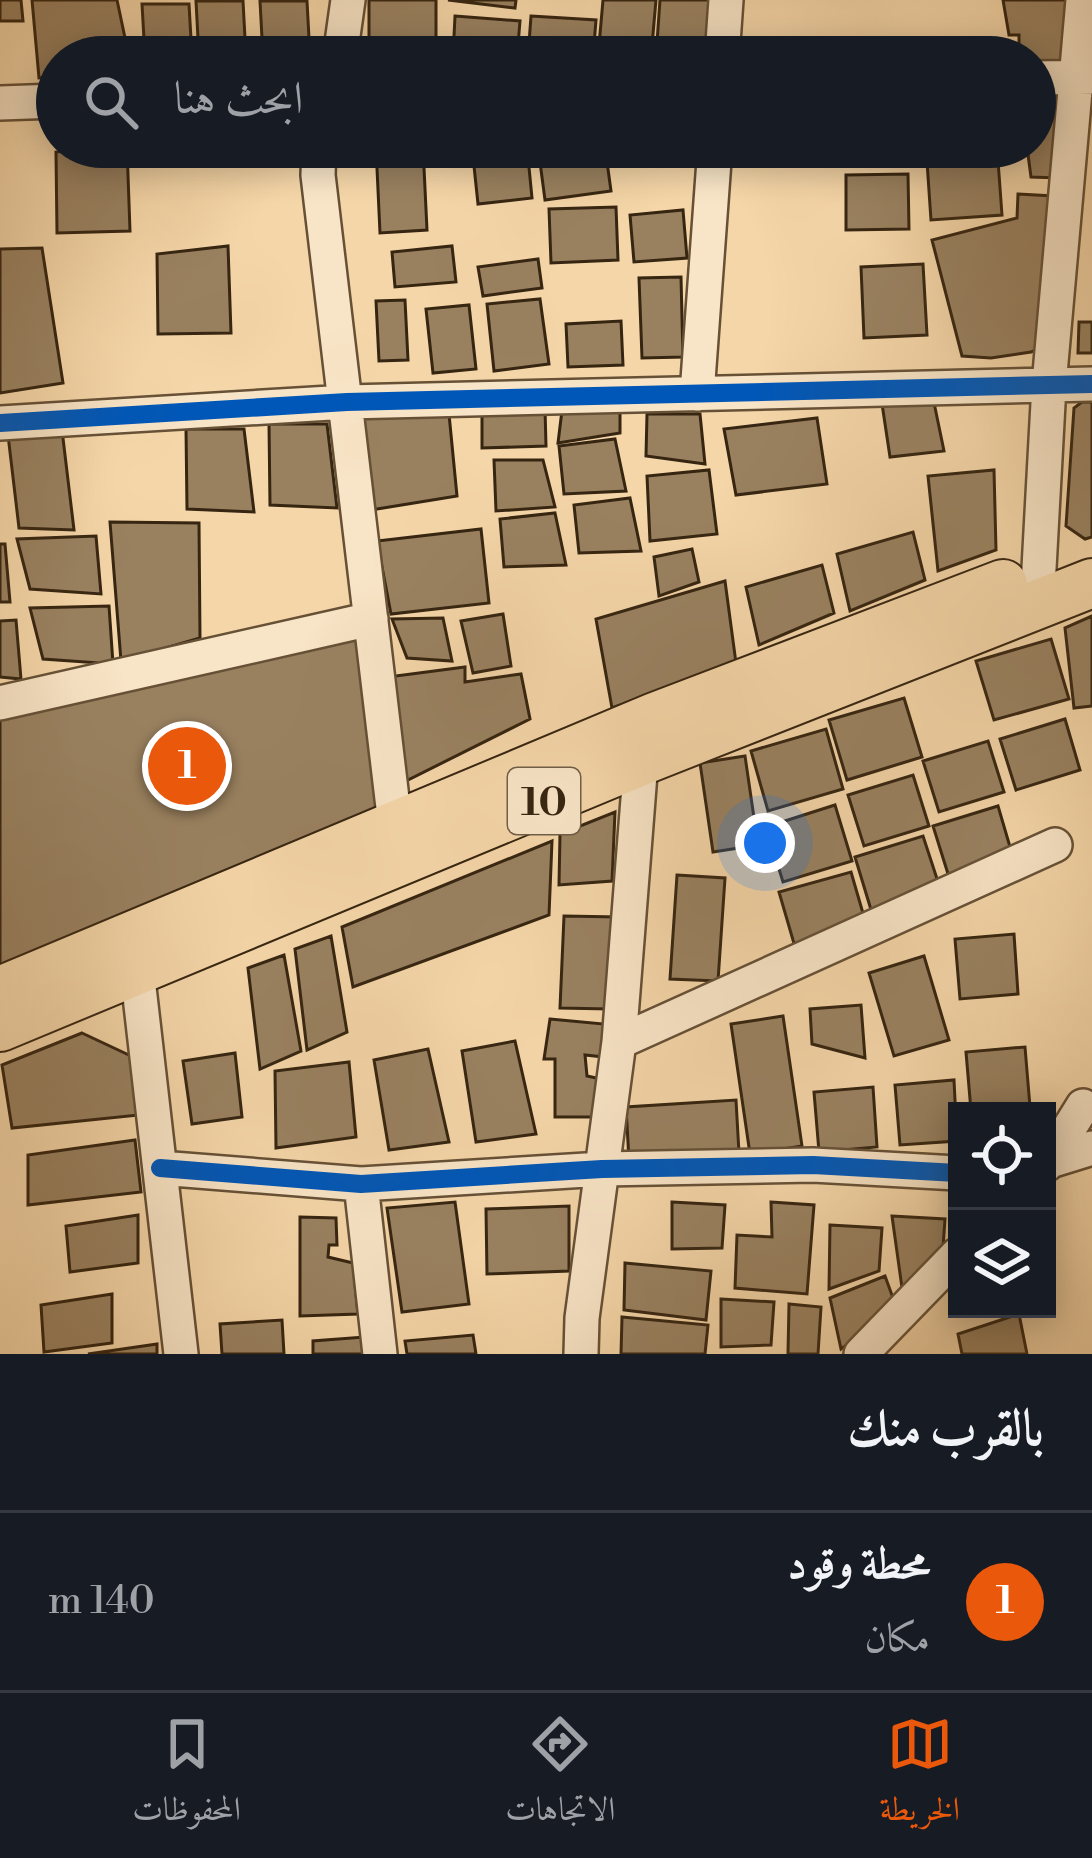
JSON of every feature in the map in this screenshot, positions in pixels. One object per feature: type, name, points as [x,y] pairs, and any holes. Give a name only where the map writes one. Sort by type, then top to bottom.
[{"type":"highway","name":"10","points":[[0,1027],[641,761],[1036,588],[1092,551]]},
{"type":"highway","name":"10","points":[[0,991],[655,717],[1036,588],[1092,583]]},
{"type":"street","points":[[343,36],[347,0]]},
{"type":"street","points":[[723,36],[726,0]]},
{"type":"street","points":[[1036,588],[1049,385],[1083,77],[1083,0]]},
{"type":"street","points":[[0,103],[36,102]]},
{"type":"street","points":[[319,168],[395,824]]},
{"type":"street","points":[[698,394],[714,168]]},
{"type":"street","points":[[0,423],[347,402],[1092,384]]},
{"type":"street","points":[[0,703],[370,619]]},
{"type":"street","points":[[581,1354],[619,1042],[641,761]]},
{"type":"street","points":[[619,1042],[1055,845]]},
{"type":"street","points":[[137,970],[181,1354]]},
{"type":"street","points":[[1056,1152],[1089,1104]]},
{"type":"street","points":[[1056,1160],[1092,1148]]},
{"type":"street","points":[[160,1168],[361,1184],[602,1169],[813,1165],[948,1172]]},
{"type":"street","points":[[361,1184],[380,1354]]},
{"type":"street","points":[[861,1354],[948,1264]]},
{"type":"building","points":[[0,0],[21,0],[23,21],[0,21]]},
{"type":"building","points":[[32,0],[117,0],[125,36],[36,36],[36,45]]},
{"type":"building","points":[[369,0],[436,0],[436,36],[369,36]]},
{"type":"building","points":[[448,0],[516,0],[515,8]]},
{"type":"building","points":[[603,0],[656,0],[653,36],[600,36]]},
{"type":"building","points":[[660,0],[713,0],[710,36],[657,36]]},
{"type":"building","points":[[1003,0],[1073,0],[1064,60],[1056,61],[1056,36],[1009,35]]},
{"type":"building","points":[[196,1],[243,1],[245,36],[198,36]]},
{"type":"building","points":[[260,1],[307,1],[309,36],[262,36]]},
{"type":"building","points":[[142,4],[189,4],[191,36],[144,36]]},
{"type":"building","points":[[455,16],[520,21],[519,36],[454,36]]},
{"type":"building","points":[[531,16],[596,20],[595,36],[530,36]]},
{"type":"building","points":[[1056,96],[1064,97],[1059,178],[1031,177],[1030,168],[1056,168]]},
{"type":"building","points":[[56,168],[128,168],[130,231],[57,233]]},
{"type":"building","points":[[377,168],[424,168],[427,230],[380,233]]},
{"type":"building","points":[[474,168],[529,168],[532,198],[478,204]]},
{"type":"building","points":[[541,168],[608,168],[611,191],[545,200]]},
{"type":"building","points":[[927,168],[999,168],[1002,215],[931,220]]},
{"type":"building","points":[[908,174],[909,229],[846,230],[846,175]]},
{"type":"building","points":[[1018,194],[1053,196],[1045,345],[991,358],[962,356],[932,240],[1017,218]]},
{"type":"building","points":[[616,207],[618,260],[551,263],[549,209]]},
{"type":"building","points":[[683,210],[687,258],[634,262],[630,215]]},
{"type":"building","points":[[228,246],[231,333],[158,334],[157,254]]},
{"type":"building","points":[[452,246],[456,282],[395,287],[392,252]]},
{"type":"building","points":[[42,248],[63,383],[0,393],[0,249]]},
{"type":"building","points":[[538,259],[542,288],[483,296],[478,267]]},
{"type":"building","points":[[923,264],[927,335],[864,338],[861,267]]},
{"type":"building","points":[[681,277],[683,357],[642,358],[639,278]]},
{"type":"building","points":[[540,299],[549,364],[494,371],[487,304]]},
{"type":"building","points":[[405,300],[408,360],[379,361],[376,301]]},
{"type":"building","points":[[469,305],[476,369],[433,373],[426,309]]},
{"type":"building","points":[[621,321],[623,365],[568,367],[566,324]]},
{"type":"building","points":[[1079,322],[1092,322],[1092,353],[1078,353]]},
{"type":"building","points":[[932,393],[944,451],[890,457],[881,397]]},
{"type":"building","points":[[620,401],[620,433],[558,443],[563,402]]},
{"type":"building","points":[[1092,402],[1092,537],[1085,539],[1066,526],[1074,408]]},
{"type":"building","points":[[482,409],[545,409],[546,446],[482,448]]},
{"type":"building","points":[[360,414],[449,414],[457,496],[371,510]]},
{"type":"building","points":[[647,414],[700,414],[705,464],[646,456]]},
{"type":"building","points":[[817,418],[827,484],[736,495],[724,429]]},
{"type":"building","points":[[269,424],[327,424],[337,508],[270,505]]},
{"type":"building","points":[[186,429],[244,429],[254,512],[187,509]]},
{"type":"building","points":[[62,430],[74,530],[19,528],[8,435]]},
{"type":"building","points":[[615,439],[626,491],[564,494],[559,446]]},
{"type":"building","points":[[494,460],[543,460],[555,507],[496,511]]},
{"type":"building","points":[[709,470],[717,534],[650,541],[647,476]]},
{"type":"building","points":[[994,470],[996,550],[938,571],[928,476]]},
{"type":"building","points":[[630,498],[641,551],[579,553],[574,505]]},
{"type":"building","points":[[555,513],[566,565],[504,567],[500,519]]},
{"type":"building","points":[[110,522],[199,523],[200,638],[121,661]]},
{"type":"building","points":[[481,529],[489,603],[391,614],[377,541]]},
{"type":"building","points":[[913,532],[925,580],[850,611],[837,554]]},
{"type":"building","points":[[96,536],[101,594],[30,589],[17,539]]},
{"type":"building","points":[[0,544],[5,544],[10,602],[0,602]]},
{"type":"building","points":[[692,549],[699,582],[659,596],[654,557]]},
{"type":"building","points":[[822,565],[834,613],[759,645],[746,587]]},
{"type":"building","points":[[725,581],[736,663],[612,708],[596,619]]},
{"type":"building","points":[[109,606],[113,664],[43,659],[30,608]]},
{"type":"building","points":[[503,614],[511,666],[473,673],[461,621]]},
{"type":"building","points":[[1092,616],[1092,706],[1074,708],[1065,628]]},
{"type":"building","points":[[443,618],[452,661],[407,658],[392,619]]},
{"type":"building","points":[[16,620],[21,679],[0,677],[0,621]]},
{"type":"building","points":[[360,636],[379,816],[0,971],[0,717]]},
{"type":"building","points":[[1051,639],[1069,699],[994,720],[976,661]]},
{"type":"building","points":[[465,667],[465,682],[521,674],[530,719],[406,781],[388,677]]},
{"type":"building","points":[[904,698],[922,757],[847,780],[829,720]]},
{"type":"building","points":[[1065,719],[1080,770],[1016,790],[1000,739]]},
{"type":"building","points":[[826,729],[843,789],[768,811],[751,751]]},
{"type":"building","points":[[988,741],[1004,792],[939,812],[923,761]]},
{"type":"building","points":[[745,756],[758,845],[713,852],[700,763]]},
{"type":"building","points":[[913,775],[929,826],[864,846],[848,795]]},
{"type":"building","points":[[835,805],[852,861],[783,882],[766,827]]},
{"type":"building","points":[[998,806],[1013,857],[949,877],[933,826]]},
{"type":"building","points":[[615,812],[612,881],[559,885],[560,834]]},
{"type":"building","points":[[923,836],[941,891],[872,913],[855,857]]},
{"type":"building","points":[[552,841],[549,915],[353,987],[342,927]]},
{"type":"building","points":[[851,872],[867,927],[795,947],[779,892]]},
{"type":"building","points":[[677,875],[725,878],[718,981],[670,979]]},
{"type":"building","points":[[564,916],[618,917],[609,1009],[560,1008]]},
{"type":"building","points":[[1014,934],[1018,994],[960,999],[955,939]]},
{"type":"building","points":[[331,936],[347,1032],[307,1050],[295,949]]},
{"type":"building","points":[[284,955],[301,1051],[260,1069],[248,968]]},
{"type":"building","points":[[924,956],[949,1040],[894,1056],[869,973]]},
{"type":"building","points":[[861,1005],[865,1058],[812,1044],[810,1009]]},
{"type":"building","points":[[783,1016],[802,1146],[750,1154],[731,1024]]},
{"type":"building","points":[[550,1019],[604,1024],[604,1057],[585,1055],[587,1076],[601,1079],[599,1117],[555,1117],[555,1059],[544,1059]]},
{"type":"building","points":[[82,1033],[133,1057],[139,1115],[12,1128],[2,1065]]},
{"type":"building","points":[[515,1041],[536,1134],[476,1142],[462,1051]]},
{"type":"building","points":[[1025,1047],[1030,1102],[970,1102],[966,1052]]},
{"type":"building","points":[[428,1049],[449,1142],[389,1150],[374,1060]]},
{"type":"building","points":[[235,1053],[242,1117],[192,1124],[183,1061]]},
{"type":"building","points":[[349,1062],[356,1137],[276,1148],[275,1071]]},
{"type":"building","points":[[954,1080],[955,1102],[948,1102],[948,1142],[900,1145],[895,1085]]},
{"type":"building","points":[[873,1087],[877,1147],[819,1152],[814,1092]]},
{"type":"building","points":[[736,1100],[739,1153],[629,1160],[626,1107]]},
{"type":"building","points":[[135,1140],[141,1192],[28,1205],[28,1155]]},
{"type":"building","points":[[455,1202],[469,1304],[402,1312],[387,1208]]},
{"type":"building","points":[[672,1202],[725,1205],[722,1248],[672,1249]]},
{"type":"building","points":[[771,1202],[814,1205],[807,1294],[735,1288],[737,1235],[772,1237]]},
{"type":"building","points":[[569,1206],[569,1271],[487,1274],[486,1209]]},
{"type":"building","points":[[138,1215],[138,1263],[70,1272],[66,1226]]},
{"type":"building","points":[[892,1216],[945,1219],[942,1262],[903,1295]]},
{"type":"building","points":[[300,1217],[336,1218],[337,1245],[329,1245],[328,1257],[353,1263],[358,1314],[300,1316]]},
{"type":"building","points":[[830,1225],[882,1228],[879,1271],[829,1289]]},
{"type":"building","points":[[625,1263],[711,1271],[706,1320],[624,1310]]},
{"type":"building","points":[[885,1276],[897,1309],[841,1349],[830,1298]]},
{"type":"building","points":[[112,1294],[112,1343],[44,1352],[41,1305]]},
{"type":"building","points":[[721,1299],[774,1302],[771,1345],[721,1347]]},
{"type":"building","points":[[789,1304],[821,1307],[818,1354],[788,1354]]},
{"type":"building","points":[[622,1317],[708,1325],[705,1354],[621,1354]]},
{"type":"building","points":[[1020,1318],[1027,1354],[962,1354],[958,1334]]},
{"type":"building","points":[[282,1320],[284,1354],[222,1354],[220,1324]]},
{"type":"building","points":[[473,1335],[476,1354],[407,1354],[405,1341]]},
{"type":"building","points":[[364,1337],[366,1354],[313,1354],[313,1341]]},
{"type":"building","points":[[157,1344],[157,1354],[88,1354]]},
{"type":"cycle path","points":[[0,423],[347,402],[1092,384]]},
{"type":"cycle path","points":[[160,1168],[361,1184],[602,1169],[813,1165],[948,1172]]},
{"type":"place","name":"محطة وقود","points":[[187,766]]}]
